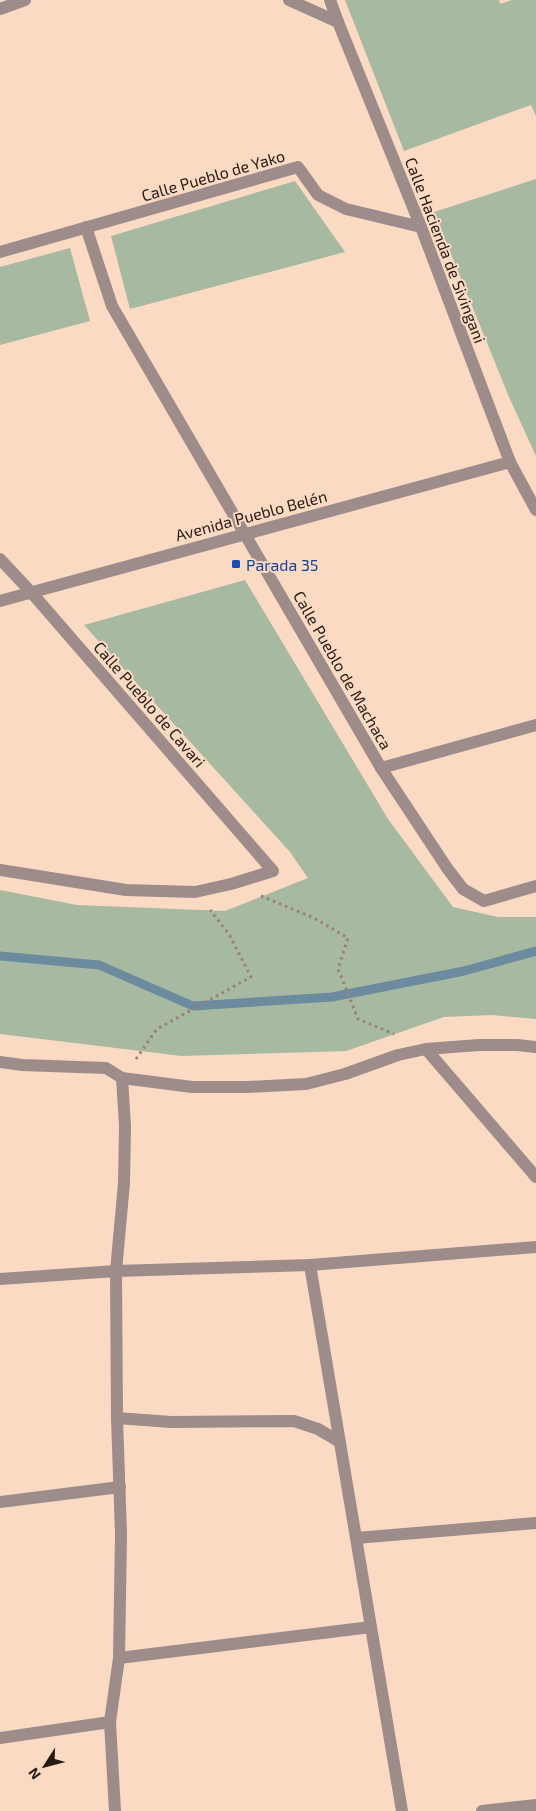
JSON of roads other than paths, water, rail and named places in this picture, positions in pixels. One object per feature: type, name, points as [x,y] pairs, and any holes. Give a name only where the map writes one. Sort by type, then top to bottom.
[{"type":"street","points":[[0,9],[25,0]]},
{"type":"street","points":[[289,0],[338,22]]},
{"type":"street","name":"Calle Hacienda de Sivingani","points":[[330,0],[421,227],[510,462],[536,510]]},
{"type":"street","name":"Calle Pueblo de Yako","points":[[0,252],[298,167],[318,194],[346,209],[421,227]]},
{"type":"street","name":"Calle Pueblo de Machaca","points":[[86,227],[112,306],[381,768],[446,868],[464,889],[484,901],[536,886]]},
{"type":"street","name":"Avenida Pueblo Belén","points":[[0,601],[510,462]]},
{"type":"street","name":"Calle Pueblo de Cavari","points":[[0,559],[31,592],[273,871],[231,884],[195,892],[126,890],[0,870]]},
{"type":"street","points":[[381,768],[536,725]]},
{"type":"street","points":[[0,1062],[22,1065],[106,1068],[122,1078],[192,1087],[306,1084],[345,1074],[398,1055],[426,1049],[486,1045],[536,1047]]},
{"type":"street","points":[[426,1049],[536,1177]]},
{"type":"street","points":[[115,1811],[110,1722],[119,1658],[121,1534],[117,1418],[116,1271],[124,1183],[125,1126],[122,1078]]},
{"type":"street","points":[[0,1279],[116,1271],[310,1265],[536,1247]]},
{"type":"street","points":[[310,1265],[402,1811]]},
{"type":"street","points":[[117,1418],[172,1422],[294,1421],[318,1428],[340,1442]]},
{"type":"street","points":[[0,1502],[120,1488]]},
{"type":"street","points":[[356,1538],[536,1524]]},
{"type":"street","points":[[119,1658],[371,1627]]},
{"type":"street","points":[[0,1738],[110,1722]]},
{"type":"street","points":[[482,1811],[536,1805]]},
{"type":"waterway","points":[[0,956],[99,965],[193,1006],[332,997],[464,971],[536,951]]},
{"type":"place","name":"Parada 35","points":[[236,564]]}]
